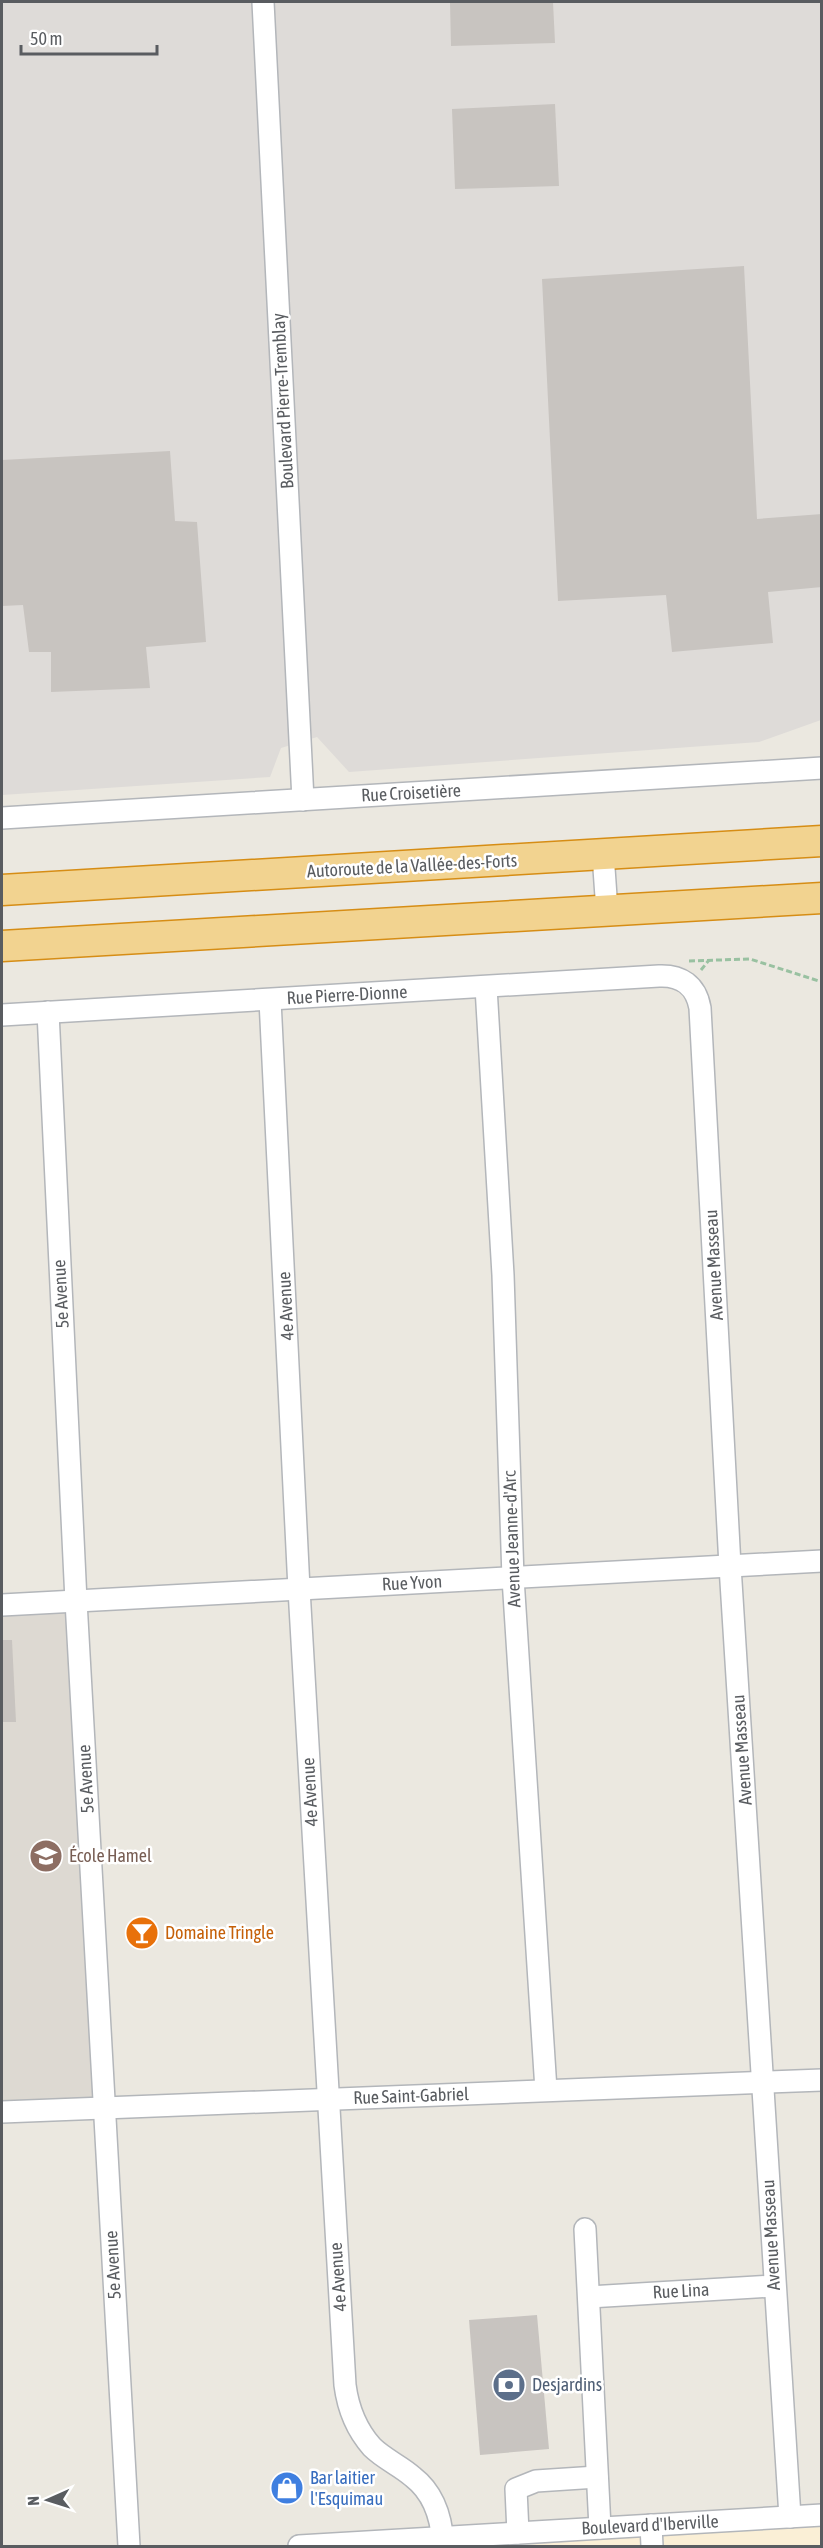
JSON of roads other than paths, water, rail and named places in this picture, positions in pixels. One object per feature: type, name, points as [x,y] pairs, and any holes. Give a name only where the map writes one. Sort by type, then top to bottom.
[{"type":"highway","name":"Autoroute de la Vallée-des-Forts","points":[[2,890],[822,841]]},
{"type":"highway","points":[[2,946],[822,898]]},
{"type":"street","name":"Boulevard Pierre-Tremblay","points":[[263,2],[303,800]]},
{"type":"street","name":"Rue Croisetière","points":[[2,818],[822,768]]},
{"type":"street","points":[[603,854],[607,911]]},
{"type":"street","name":"Rue Pierre-Dionne","points":[[2,1015],[669,975],[681,979],[695,979]]},
{"type":"street","name":"Avenue Masseau","points":[[695,979],[700,1008],[730,1566],[790,2517]]},
{"type":"street","name":"Avenue Jeanne-d'Arc","points":[[486,987],[503,1275],[513,1578],[546,2090]]},
{"type":"street","name":"4e Avenue","points":[[270,1000],[298,1589],[327,2099],[348,2407],[358,2427],[373,2447],[425,2489],[441,2519],[443,2542]]},
{"type":"street","name":"5e Avenue","points":[[48,1012],[76,1601],[129,2547]]},
{"type":"street","name":"Rue Yvon","points":[[2,1605],[822,1561]]},
{"type":"street","name":"Rue Saint-Gabriel","points":[[2,2112],[822,2080]]},
{"type":"street","points":[[585,2229],[600,2528]]},
{"type":"street","name":"Rue Lina","points":[[589,2297],[774,2286]]},
{"type":"street","points":[[518,2533],[516,2488],[536,2481],[597,2477]]},
{"type":"street","name":"Boulevard d'Iberville","points":[[299,2547],[443,2542],[518,2533],[822,2515]]},
{"type":"street","points":[[651,2525],[652,2547]]},
{"type":"place","name":"École Hamel","points":[[46,1856]]},
{"type":"place","name":"Domaine Tringle","points":[[142,1933]]},
{"type":"place","name":"Desjardins","points":[[509,2385]]},
{"type":"place","name":"Bar laitier l'Esquimau","points":[[287,2488]]}]
